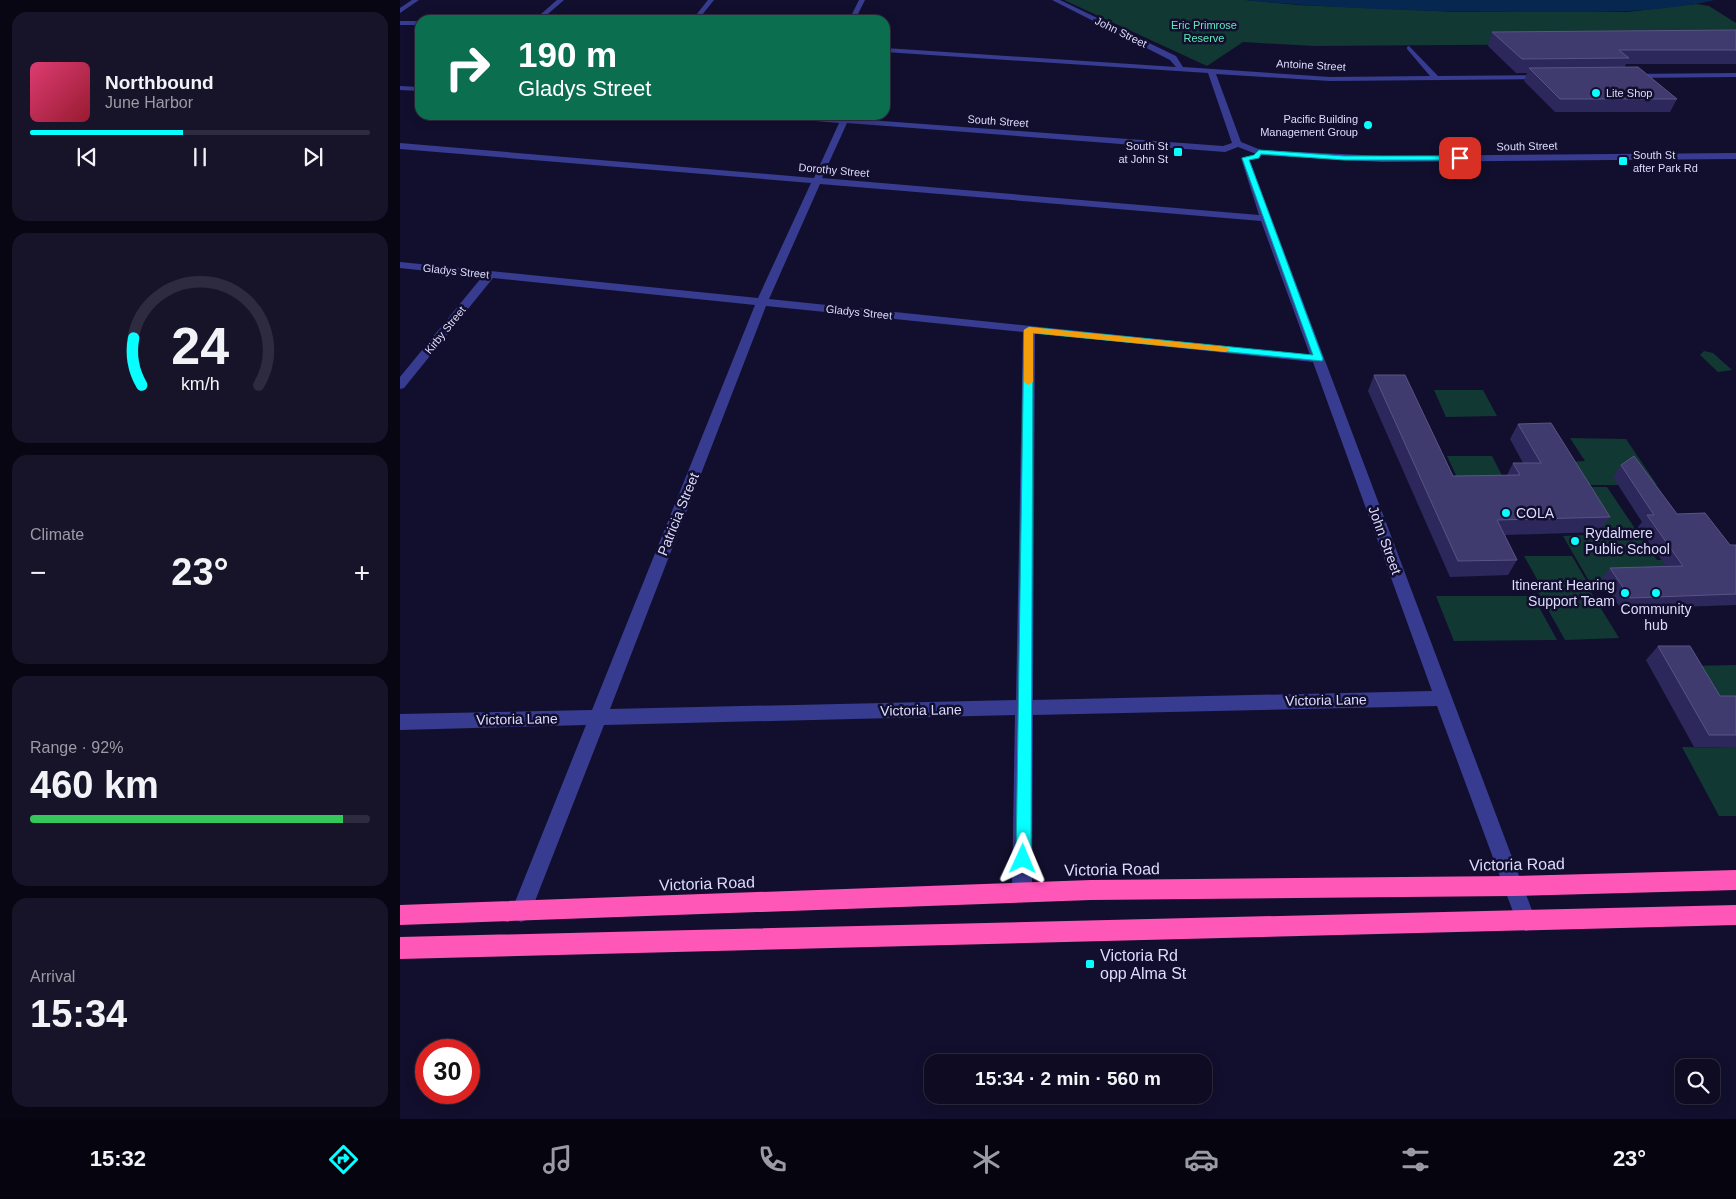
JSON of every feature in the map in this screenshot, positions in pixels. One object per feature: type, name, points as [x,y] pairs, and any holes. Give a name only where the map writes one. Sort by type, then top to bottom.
[{"type":"highway","name":"Victoria Road","points":[[400,915],[1022,892],[1512,886],[1736,880]]},
{"type":"highway","points":[[400,948],[1736,915]]},
{"type":"street","points":[[400,11],[416,0]]},
{"type":"street","points":[[544,15],[561,0]]},
{"type":"street","points":[[698,15],[711,0]]},
{"type":"street","points":[[854,15],[862,0]]},
{"type":"street","name":"John Street","points":[[1055,0],[1173,58],[1181,69]]},
{"type":"street","points":[[400,23],[415,23]]},
{"type":"street","points":[[1409,48],[1436,78]]},
{"type":"street","name":"Antoine Street","points":[[890,50],[1330,78],[1552,77]]},
{"type":"street","points":[[1211,71],[1237,144]]},
{"type":"street","points":[[1620,76],[1736,75]]},
{"type":"street","points":[[400,88],[415,89]]},
{"type":"street","name":"South Street","points":[[844,120],[1225,148]]},
{"type":"street","name":"Patricia Street","points":[[521,912],[762,302],[844,120]]},
{"type":"street","points":[[1237,144],[1259,152],[1257,157],[1245,158],[1230,153],[1225,148],[1229,145],[1237,144]]},
{"type":"street","name":"Dorothy Street","points":[[400,146],[1265,218]]},
{"type":"street","name":"South Street","points":[[1259,152],[1382,159],[1736,156]]},
{"type":"street","name":"John Street","points":[[1245,158],[1265,218],[1526,921]]},
{"type":"street","name":"Gladys Street","points":[[400,265],[1318,359]]},
{"type":"street","name":"Kirby Street","points":[[400,385],[490,274]]},
{"type":"street","points":[[1022,892],[1026,707],[1029,330]]},
{"type":"street","name":"Victoria Lane","points":[[400,722],[1443,698]]},
{"type":"green space","name":"Eric Primrose Reserve","points":[[1064,0],[1245,0],[1298,5],[1458,12],[1627,12],[1696,4],[1709,6],[1736,23],[1736,43],[1314,46],[1243,42],[1207,66]]},
{"type":"green space","points":[[1704,351],[1713,353],[1732,370],[1718,372],[1700,355]]},
{"type":"green space","points":[[1434,390],[1483,390],[1497,416],[1446,417]]},
{"type":"green space","points":[[1570,438],[1626,439],[1657,485],[1534,485],[1523,464],[1585,461]]},
{"type":"green space","points":[[1447,456],[1492,456],[1509,489],[1462,488]]},
{"type":"green space","points":[[1576,487],[1607,487],[1636,530],[1603,532]]},
{"type":"green space","points":[[1638,533],[1657,560],[1715,560],[1726,575],[1589,581],[1563,536]]},
{"type":"green space","points":[[1524,556],[1572,556],[1590,587],[1542,588]]},
{"type":"green space","points":[[1589,589],[1619,638],[1565,640],[1537,590]]},
{"type":"green space","points":[[1436,596],[1533,596],[1557,640],[1454,641]]},
{"type":"green space","points":[[1736,665],[1736,702],[1709,702],[1688,666]]},
{"type":"green space","points":[[1682,747],[1736,748],[1736,816],[1719,816]]},
{"type":"water","points":[[1245,0],[1715,0],[1692,5],[1645,10],[1573,12],[1385,9]]},
{"type":"building","points":[[1736,30],[1736,50],[1619,50],[1629,58],[1522,59],[1492,32]]},
{"type":"building","points":[[1638,67],[1677,99],[1560,99],[1529,68]]},
{"type":"building","points":[[1374,375],[1405,375],[1453,476],[1520,475],[1513,463],[1541,463],[1518,424],[1551,423],[1610,517],[1497,520],[1517,560],[1458,561]]},
{"type":"building","points":[[1634,456],[1677,514],[1705,513],[1730,545],[1736,545],[1736,594],[1630,598],[1610,568],[1683,566],[1647,515],[1654,515],[1621,465]]},
{"type":"building","points":[[1658,646],[1690,646],[1720,696],[1736,696],[1736,735],[1709,735]]},
{"type":"slow traffic","points":[[1028,382],[1029,330],[1226,349]]},
{"type":"place","name":"Lite Shop","points":[[1596,93]]},
{"type":"place","name":"Pacific Building Management Group","points":[[1368,125]]},
{"type":"place","name":"South St at John St","points":[[1178,152]]},
{"type":"place","name":"South St after Park Rd","points":[[1623,161]]},
{"type":"place","name":"COLA","points":[[1506,513]]},
{"type":"place","name":"Rydalmere Public School","points":[[1575,541]]},
{"type":"place","name":"Itinerant Hearing Support Team","points":[[1625,593]]},
{"type":"place","name":"Community hub","points":[[1656,593]]},
{"type":"place","name":"Victoria Rd opp Alma St","points":[[1090,964]]},
{"type":"route","points":[[1023,859],[1029,330],[1318,359],[1265,218],[1245,158],[1257,157],[1259,152],[1344,158],[1460,158]]}]
